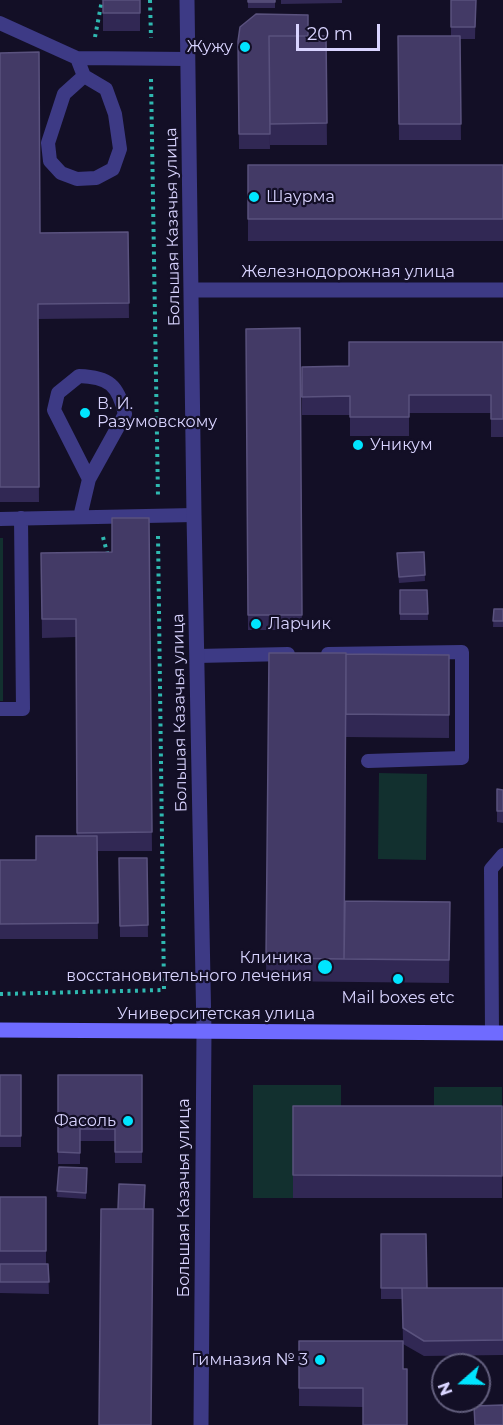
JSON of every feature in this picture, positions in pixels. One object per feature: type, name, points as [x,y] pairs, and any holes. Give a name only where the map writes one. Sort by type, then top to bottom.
[{"type":"main road","name":"Университетская улица","points":[[0,1030],[497,1033]]},
{"type":"street","name":"Большая Казачья улица","points":[[187,0],[204,1032],[201,1425]]},
{"type":"street","name":"Железнодорожная улица","points":[[192,290],[503,290]]},
{"type":"lane","points":[[0,23],[84,58],[188,59]]},
{"type":"lane","points":[[84,58],[84,76],[64,94],[48,143],[50,161],[62,173],[77,179],[96,178],[113,169],[120,149],[115,114],[106,88],[84,76]]},
{"type":"lane","points":[[80,517],[89,479],[125,414],[121,399],[111,384],[96,377],[79,376],[58,393],[54,410],[89,479]]},
{"type":"lane","points":[[0,519],[194,515]]},
{"type":"lane","points":[[0,709],[23,709],[21,518]]},
{"type":"lane","points":[[197,656],[462,652],[462,758],[368,761]]},
{"type":"lane","points":[[497,1033],[491,869],[503,855]]},
{"type":"path","points":[[84,58],[102,0]]},
{"type":"path","points":[[0,994],[164,990],[150,0]]},
{"type":"path","points":[[97,516],[109,560]]},
{"type":"green space","points":[[0,538],[3,538],[3,701],[0,701]]},
{"type":"green space","points":[[379,773],[427,774],[426,860],[378,859]]},
{"type":"green space","points":[[253,1085],[341,1085],[341,1129],[293,1129],[293,1198],[253,1198]]},
{"type":"green space","points":[[434,1087],[502,1087],[502,1129],[434,1129]]},
{"type":"building","points":[[103,0],[140,0],[140,13],[103,13]]},
{"type":"building","points":[[248,0],[275,0],[275,2],[248,2]]},
{"type":"building","points":[[451,0],[476,0],[475,27],[451,27]]},
{"type":"building","points":[[256,14],[308,15],[308,36],[269,36],[270,134],[239,134],[238,41],[240,27]]},
{"type":"building","points":[[269,36],[326,36],[327,123],[270,124]]},
{"type":"building","points":[[398,36],[460,36],[461,124],[399,124]]},
{"type":"building","points":[[39,52],[40,233],[128,232],[129,303],[38,304],[39,487],[0,487],[0,53]]},
{"type":"building","points":[[248,165],[503,165],[503,219],[248,219]]},
{"type":"building","points":[[300,328],[302,615],[248,615],[246,329]]},
{"type":"building","points":[[349,342],[503,342],[503,419],[491,419],[491,395],[409,395],[409,417],[350,417],[350,396],[302,397],[302,367],[349,366]]},
{"type":"building","points":[[112,518],[149,518],[152,832],[77,833],[76,619],[42,619],[41,553],[112,552]]},
{"type":"building","points":[[424,552],[425,575],[399,577],[397,553]]},
{"type":"building","points":[[400,590],[427,590],[428,614],[400,614]]},
{"type":"building","points":[[494,609],[503,609],[503,621],[493,621]]},
{"type":"building","points":[[269,653],[346,653],[344,959],[266,958]]},
{"type":"building","points":[[346,654],[449,655],[449,715],[346,714]]},
{"type":"building","points":[[497,789],[503,790],[503,811],[497,811]]},
{"type":"building","points":[[36,836],[97,836],[98,923],[0,924],[0,860],[36,860]]},
{"type":"building","points":[[119,858],[147,858],[148,925],[120,926]]},
{"type":"building","points":[[345,901],[450,902],[449,960],[344,959]]},
{"type":"building","points":[[0,1075],[21,1075],[21,1136],[0,1136]]},
{"type":"building","points":[[58,1075],[142,1075],[142,1152],[115,1152],[115,1129],[80,1129],[80,1153],[58,1152]]},
{"type":"building","points":[[293,1106],[502,1106],[502,1176],[293,1175]]},
{"type":"building","points":[[59,1167],[87,1168],[86,1193],[57,1191]]},
{"type":"building","points":[[119,1184],[145,1185],[144,1209],[118,1209]]},
{"type":"building","points":[[0,1197],[46,1197],[46,1251],[0,1251]]},
{"type":"building","points":[[101,1209],[153,1209],[151,1425],[99,1425]]},
{"type":"building","points":[[381,1234],[426,1234],[427,1288],[381,1288]]},
{"type":"building","points":[[0,1264],[48,1264],[49,1282],[0,1282]]},
{"type":"building","points":[[402,1288],[503,1288],[503,1340],[424,1341],[403,1328]]},
{"type":"building","points":[[299,1341],[403,1341],[403,1369],[407,1369],[407,1425],[363,1425],[363,1388],[299,1388]]},
{"type":"building","points":[[491,1405],[503,1405],[503,1425],[475,1425],[474,1413],[491,1413]]},
{"type":"place","name":"Жужу","points":[[245,47]]},
{"type":"place","name":"Шаурма","points":[[254,197]]},
{"type":"place","name":"В. И. Разумовскому","points":[[85,413]]},
{"type":"place","name":"Уникум","points":[[358,445]]},
{"type":"place","name":"Ларчик","points":[[256,624]]},
{"type":"place","name":"Клиника восстановительного лечения","points":[[325,967]]},
{"type":"place","name":"Mail boxes etc","points":[[398,979]]},
{"type":"place","name":"Фасоль","points":[[128,1121]]},
{"type":"place","name":"Гимназия № 3","points":[[320,1360]]}]
